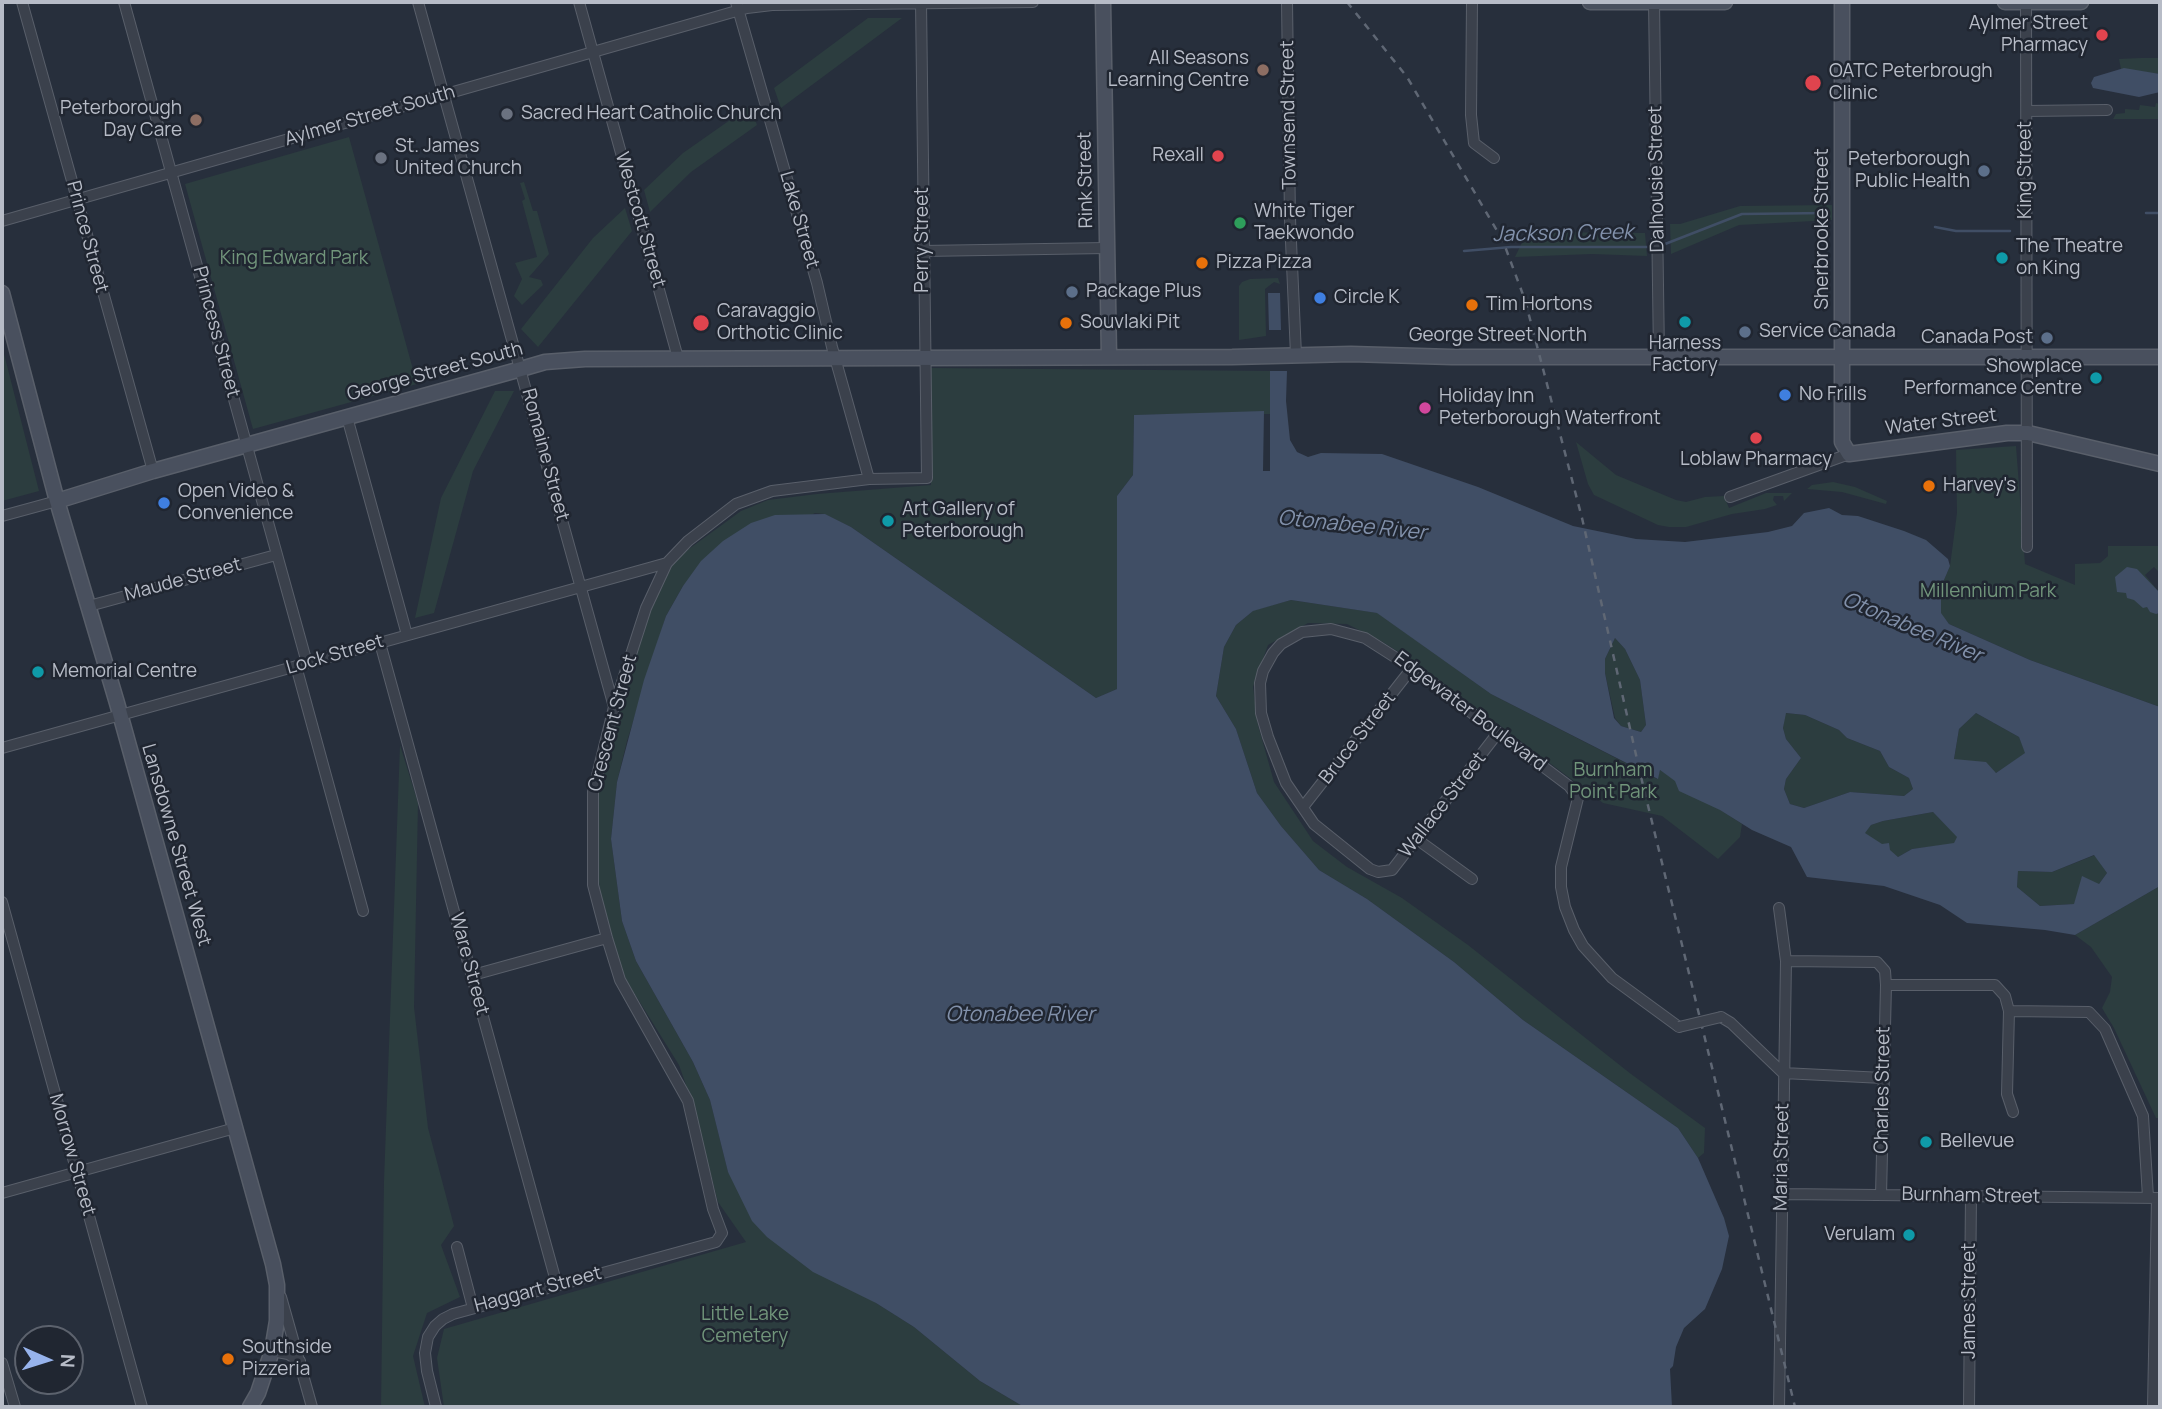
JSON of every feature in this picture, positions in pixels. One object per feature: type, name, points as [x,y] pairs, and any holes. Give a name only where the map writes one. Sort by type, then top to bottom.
[{"type":"main road","name":"Rink Street","points":[[1103,2],[1109,357]]},
{"type":"main road","points":[[1590,2],[1725,2]]},
{"type":"main road","name":"Sherbrooke Street","points":[[1842,2],[1842,442],[1849,454]]},
{"type":"main road","points":[[2004,2],[2081,2]]},
{"type":"main road","name":"Lansdowne Street West","points":[[2,293],[57,501],[268,1241],[277,1285],[277,1321],[272,1351],[250,1407]]},
{"type":"main road","name":"George Street North","points":[[835,358],[1296,355],[2160,357]]},
{"type":"main road","points":[[1812,357],[1835,365],[1842,377]]},
{"type":"main road","name":"George Street South","points":[[57,501],[153,471],[545,362],[585,359],[835,358]]},
{"type":"main road","name":"Water Street","points":[[1849,454],[2007,433],[2028,433],[2160,464]]},
{"type":"street","name":"Prince Street","points":[[22,2],[153,471]]},
{"type":"street","name":"Princess Street","points":[[124,2],[307,663]]},
{"type":"street","name":"Romaine Street","points":[[418,2],[614,707]]},
{"type":"street","name":"Westcott Street","points":[[579,2],[678,358]]},
{"type":"street","name":"Perry Street","points":[[920,2],[927,478]]},
{"type":"street","name":"Aylmer Street South","points":[[2,220],[593,53],[737,6],[1033,2]]},
{"type":"street","name":"Townsend Street","points":[[1287,2],[1290,219],[1296,355]]},
{"type":"street","points":[[1472,2],[1471,115],[1474,143],[1494,158]]},
{"type":"street","name":"Dalhousie Street","points":[[1654,2],[1659,356]]},
{"type":"street","name":"King Street","points":[[2026,2],[2027,547]]},
{"type":"street","name":"Lake Street","points":[[737,6],[817,283],[869,479]]},
{"type":"street","points":[[2027,111],[2107,110]]},
{"type":"street","points":[[923,251],[1106,248]]},
{"type":"street","points":[[347,417],[407,635]]},
{"type":"street","name":"Water Street","points":[[1730,497],[1849,454]]},
{"type":"street","name":"Crescent Street","points":[[722,1233],[713,1209],[688,1101],[620,980],[593,885],[593,792],[614,707],[646,608],[667,563],[688,541],[736,504],[772,491],[869,479],[927,478]]},
{"type":"street","points":[[2,516],[57,501]]},
{"type":"street","name":"Maude Street","points":[[89,606],[276,555]]},
{"type":"street","name":"Lock Street","points":[[2,748],[667,563]]},
{"type":"street","name":"Edgewater Boulevard","points":[[1385,873],[1370,869],[1314,824],[1286,783],[1268,737],[1261,713],[1260,683],[1266,662],[1288,639],[1302,632],[1331,629],[1373,642],[1412,668],[1569,786],[1578,798],[1563,858],[1561,887],[1565,907],[1583,946],[1612,978],[1679,1027],[1721,1017],[1731,1023],[1783,1073]]},
{"type":"street","name":"Ware Street","points":[[380,643],[557,1285]]},
{"type":"street","points":[[296,666],[363,911]]},
{"type":"street","name":"Bruce Street","points":[[1303,807],[1412,668]]},
{"type":"street","name":"Wallace Street","points":[[1385,873],[1392,870],[1418,839],[1497,734]]},
{"type":"street","points":[[1418,839],[1472,879]]},
{"type":"street","name":"Morrow Street","points":[[2,902],[142,1407]]},
{"type":"street","name":"Maria Street","points":[[1779,908],[1786,961],[1779,1407]]},
{"type":"street","points":[[472,975],[607,938]]},
{"type":"street","points":[[1786,961],[1877,962],[1885,971],[1886,985],[1996,985],[2005,996],[2009,1011],[2007,1094],[2013,1112]]},
{"type":"street","name":"Charles Street","points":[[1881,1195],[1886,985]]},
{"type":"street","points":[[2009,1011],[2089,1012],[2105,1029],[2143,1116],[2155,1198],[2153,1407]]},
{"type":"street","points":[[1783,1073],[1883,1078]]},
{"type":"street","points":[[2,1193],[235,1128]]},
{"type":"street","name":"Burnham Street","points":[[1782,1194],[2155,1198]]},
{"type":"street","name":"James Street","points":[[1969,1407],[1971,1195]]},
{"type":"street","name":"Haggart Street","points":[[436,1407],[425,1353],[428,1337],[443,1319],[473,1308],[716,1242],[722,1233]]},
{"type":"street","points":[[457,1247],[473,1308]]},
{"type":"street","points":[[277,1285],[312,1407]]},
{"type":"street","points":[[272,1351],[288,1354],[300,1361]]},
{"type":"street","points":[[2,1363],[15,1407]]},
{"type":"green space","points":[[868,18],[902,18],[781,108],[774,88]]},
{"type":"green space","points":[[2160,58],[2160,74],[2121,69],[2119,59]]},
{"type":"green space","points":[[2156,103],[2160,104],[2160,119],[2113,119],[2116,114],[2125,113],[2125,109],[2139,110],[2140,105],[2155,107]]},
{"type":"green space","points":[[750,106],[757,125],[691,172],[650,212],[644,190],[683,153]]},
{"type":"green space","name":"King Edward Park","points":[[349,137],[417,384],[253,429],[185,184]]},
{"type":"green space","points":[[524,182],[533,211],[537,211],[549,254],[529,277],[541,280],[543,285],[522,305],[514,296],[522,279],[515,263],[537,257],[522,201],[525,199],[520,183]]},
{"type":"green space","points":[[1832,205],[1832,220],[1739,225],[1671,254],[1670,224],[1680,224],[1740,206]]},
{"type":"green space","points":[[625,208],[632,231],[538,347],[521,329],[593,238]]},
{"type":"green space","points":[[1645,233],[1647,256],[1592,254],[1515,257],[1526,234]]},
{"type":"green space","points":[[1278,278],[1280,284],[1274,282],[1265,289],[1266,336],[1239,340],[1239,286],[1250,279]]},
{"type":"green space","points":[[2,346],[39,491],[2,501]]},
{"type":"green space","name":"Little Lake Cemetery","points":[[931,368],[1270,371],[1271,414],[1134,415],[1133,475],[1117,496],[1117,689],[1096,698],[851,527],[824,514],[815,513],[683,586],[666,616],[627,741],[617,782],[611,839],[622,921],[636,961],[693,1062],[710,1100],[728,1172],[876,1303],[914,1327],[980,1381],[1024,1407],[444,1407],[437,1358],[444,1329],[746,1242],[718,1202],[691,1099],[679,1065],[626,980],[611,941],[601,899],[594,841],[599,791],[635,655],[648,613],[665,574],[682,554],[741,511],[768,500],[931,485]]},
{"type":"green space","points":[[495,391],[514,391],[473,471],[434,613],[415,618],[441,498]]},
{"type":"green space","points":[[1576,442],[1616,475],[1676,500],[1686,502],[1724,496],[1729,508],[1766,493],[1792,493],[1784,501],[1783,496],[1774,496],[1773,500],[1777,505],[1765,509],[1732,514],[1686,527],[1658,525],[1594,495],[1588,484]]},
{"type":"green space","name":"Millennium Park","points":[[2016,446],[2025,564],[2075,585],[2075,564],[2100,563],[2108,556],[2108,546],[2160,546],[2160,573],[2154,567],[2145,575],[2160,593],[2143,576],[2127,593],[2157,614],[2160,613],[2160,707],[2030,660],[1949,624],[1941,614],[1941,587],[1950,566],[1957,513],[1956,450]]},
{"type":"green space","points":[[1833,482],[1855,487],[1887,501],[1886,504],[1842,492],[1807,489],[1812,485]]},
{"type":"green space","name":"Burnham Point Park","points":[[1291,600],[1378,613],[1491,694],[1657,779],[1660,770],[1742,824],[1740,837],[1718,859],[1662,816],[1603,803],[1415,662],[1347,624],[1308,623],[1268,645],[1253,687],[1258,725],[1274,782],[1313,841],[1347,867],[1402,898],[1468,945],[1631,1074],[1705,1128],[1704,1153],[1698,1158],[1678,1128],[1523,1020],[1454,962],[1367,899],[1319,870],[1281,826],[1257,793],[1236,729],[1216,696],[1224,647],[1236,625],[1254,610]]},
{"type":"green space","points":[[1615,638],[1625,649],[1640,680],[1646,725],[1641,732],[1621,726],[1615,718],[1605,673],[1605,659]]},
{"type":"green space","points":[[1785,713],[1805,715],[1839,730],[1847,738],[1880,751],[1889,767],[1909,778],[1913,789],[1904,796],[1850,792],[1804,808],[1790,804],[1784,789],[1786,779],[1801,758],[1786,739],[1783,728]]},
{"type":"green space","points":[[1976,713],[2019,737],[2026,753],[1996,773],[1954,759],[1959,729]]},
{"type":"green space","points":[[400,745],[418,803],[414,1007],[428,1128],[454,1226],[441,1245],[460,1297],[427,1313],[413,1356],[425,1407],[381,1407],[384,1181]]},
{"type":"green space","points":[[1933,812],[1958,837],[1954,844],[1912,849],[1898,857],[1864,833],[1871,825],[1883,821]]},
{"type":"green space","points":[[2095,855],[2107,873],[2099,884],[2075,904],[2040,906],[2017,887],[2018,871],[2052,872]]},
{"type":"green space","points":[[2160,886],[2160,1118],[2156,1118],[2102,1008],[2110,992],[2112,977],[2091,947],[2075,935]]},
{"type":"water","points":[[2124,68],[2160,74],[2160,92],[2139,97],[2093,88],[2091,83],[2094,77]]},
{"type":"water","points":[[1268,293],[1280,293],[1281,330],[1269,330]]},
{"type":"water","name":"Otonabee River","points":[[1270,371],[1287,371],[1286,401],[1290,440],[1297,452],[1308,457],[1321,453],[1382,454],[1478,487],[1573,526],[1636,539],[1685,542],[1768,532],[1792,526],[1804,513],[1829,508],[1842,515],[1858,516],[1926,540],[1948,559],[1950,566],[1941,587],[1941,613],[1949,624],[2030,660],[2160,707],[2160,886],[2075,935],[1967,923],[1940,905],[1884,886],[1807,877],[1791,847],[1752,830],[1720,810],[1679,791],[1675,781],[1660,770],[1658,779],[1491,694],[1377,613],[1291,600],[1253,611],[1236,625],[1224,647],[1216,696],[1236,729],[1257,793],[1319,870],[1367,899],[1454,962],[1523,1020],[1678,1128],[1698,1158],[1729,1236],[1722,1269],[1705,1309],[1684,1328],[1676,1347],[1673,1366],[1670,1369],[1672,1407],[1024,1407],[980,1381],[914,1327],[876,1303],[813,1272],[767,1237],[752,1221],[728,1172],[710,1100],[693,1062],[636,961],[622,921],[611,839],[617,782],[644,680],[666,616],[701,561],[723,541],[751,523],[775,515],[825,514],[851,527],[1096,698],[1117,689],[1117,496],[1133,475],[1134,415],[1264,411],[1263,471],[1270,471]],"holes":[[[1615,638],[1625,649],[1640,680],[1646,725],[1641,732],[1621,726],[1614,718],[1605,673],[1605,659]],[[1786,713],[1805,715],[1839,730],[1847,738],[1880,751],[1889,767],[1909,778],[1913,789],[1904,796],[1850,792],[1804,808],[1790,804],[1784,789],[1786,779],[1801,758],[1786,739],[1783,728]],[[1976,713],[2019,737],[2025,753],[1996,773],[1986,762],[1954,759],[1959,729]],[[1933,812],[1957,837],[1954,843],[1912,849],[1898,857],[1890,850],[1889,843],[1882,844],[1865,833],[1871,825]],[[2094,855],[2107,873],[2099,884],[2082,876],[2074,904],[2040,906],[2017,887],[2018,871],[2052,872]]]},
{"type":"water","points":[[2127,567],[2137,569],[2160,593],[2160,613],[2150,612],[2147,607],[2143,608],[2127,598],[2126,593],[2117,592],[2115,577]]},
{"type":"waterway","name":"Jackson Creek","points":[[1660,246],[1742,214],[1826,213]]},
{"type":"waterway","name":"Jackson Creek","points":[[2146,213],[2160,213]]},
{"type":"waterway","name":"Jackson Creek","points":[[1935,227],[1956,231],[2010,231]]},
{"type":"waterway","name":"Jackson Creek","points":[[1464,251],[1511,247],[1653,247]]},
{"type":"railway","points":[[1347,2],[1407,77],[1503,241],[1525,300],[1582,518],[1642,781],[1795,1407]]},
{"type":"place","name":"Aylmer Street Pharmacy","points":[[2102,35]]},
{"type":"place","name":"All Seasons Learning Centre","points":[[1263,70]]},
{"type":"place","name":"OATC Peterbrough Clinic","points":[[1813,83]]},
{"type":"place","name":"Sacred Heart Catholic Church","points":[[507,114]]},
{"type":"place","name":"Peterborough Day Care","points":[[196,120]]},
{"type":"place","name":"Rexall","points":[[1218,156]]},
{"type":"place","name":"St. James United Church","points":[[381,158]]},
{"type":"place","name":"Peterborough Public Health","points":[[1984,171]]},
{"type":"place","name":"White Tiger Taekwondo","points":[[1240,223]]},
{"type":"place","name":"The Theatre on King","points":[[2002,258]]},
{"type":"place","name":"Pizza Pizza","points":[[1202,263]]},
{"type":"place","name":"Package Plus","points":[[1072,292]]},
{"type":"place","name":"Circle K","points":[[1320,298]]},
{"type":"place","name":"Tim Hortons","points":[[1472,305]]},
{"type":"place","name":"Harness Factory","points":[[1685,322]]},
{"type":"place","name":"Caravaggio Orthotic Clinic","points":[[701,323]]},
{"type":"place","name":"Souvlaki Pit","points":[[1066,323]]},
{"type":"place","name":"Service Canada","points":[[1745,332]]},
{"type":"place","name":"Canada Post","points":[[2047,338]]},
{"type":"place","name":"Showplace Performance Centre","points":[[2096,378]]},
{"type":"place","name":"No Frills","points":[[1785,395]]},
{"type":"place","name":"Holiday Inn Peterborough Waterfront","points":[[1425,408]]},
{"type":"place","name":"Loblaw Pharmacy","points":[[1756,438]]},
{"type":"place","name":"Harvey's","points":[[1929,486]]},
{"type":"place","name":"Open Video & Convenience","points":[[164,503]]},
{"type":"place","name":"Art Gallery of Peterborough","points":[[888,521]]},
{"type":"place","name":"Memorial Centre","points":[[38,672]]},
{"type":"place","name":"Bellevue","points":[[1926,1142]]},
{"type":"place","name":"Verulam","points":[[1909,1235]]},
{"type":"place","name":"Southside Pizzeria","points":[[228,1359]]}]
